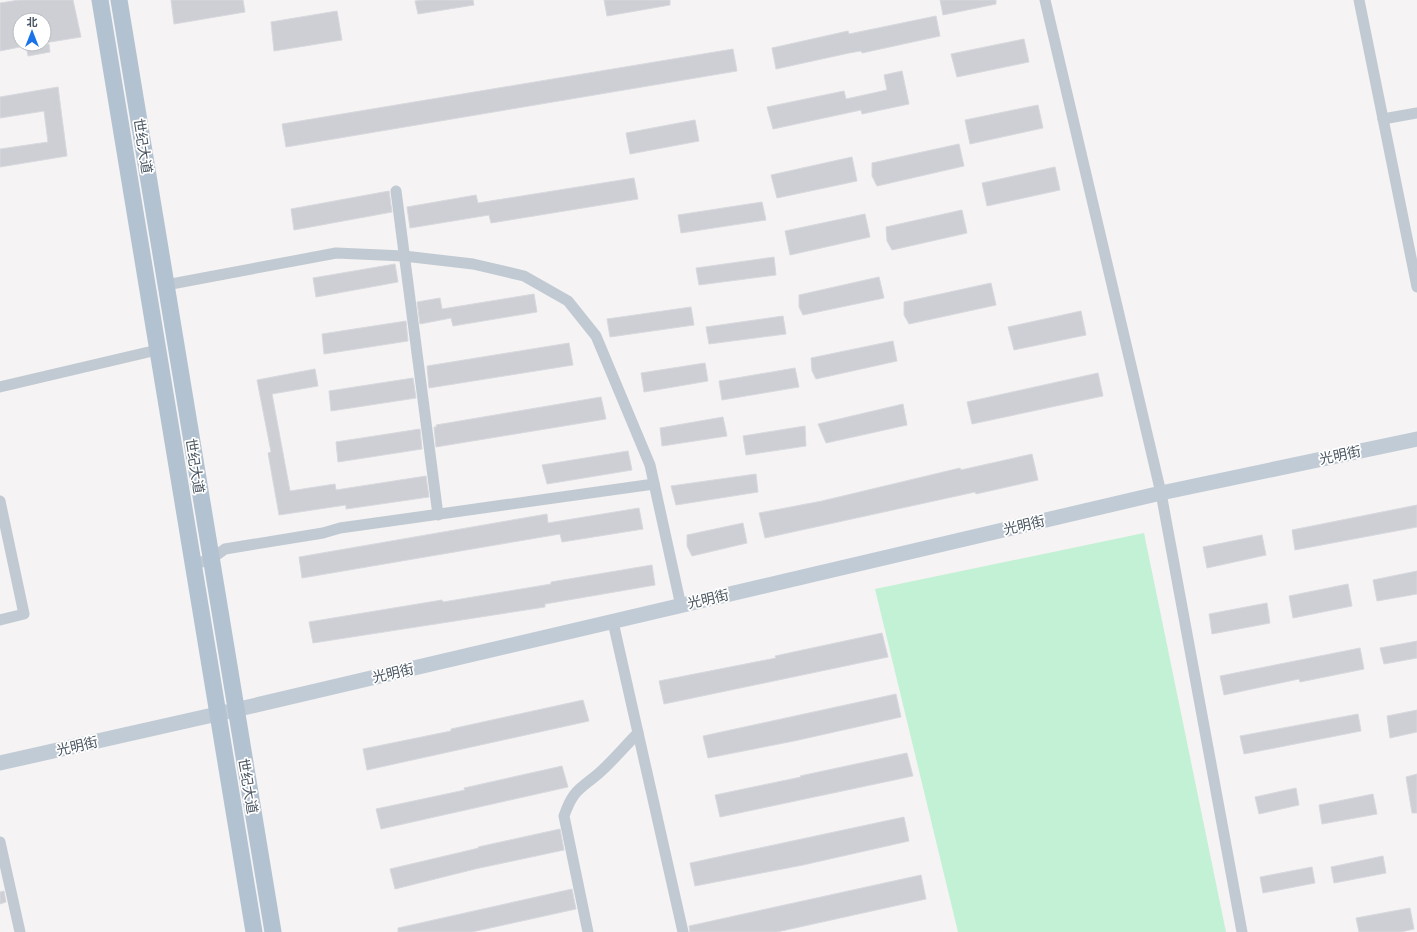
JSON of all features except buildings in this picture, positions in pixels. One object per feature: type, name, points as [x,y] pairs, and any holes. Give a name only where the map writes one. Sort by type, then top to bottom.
[{"type":"main road","name":"世纪大道","points":[[100,0],[192,566],[254,932]]},
{"type":"main road","name":"世纪大道","points":[[118,0],[273,932]]},
{"type":"street","points":[[1045,0],[1161,493],[1242,932]]},
{"type":"street","points":[[1359,0],[1417,287]]},
{"type":"street","points":[[1383,119],[1417,113]]},
{"type":"street","points":[[396,191],[438,515]]},
{"type":"street","points":[[166,285],[336,253],[404,256],[473,264],[524,276],[568,301],[596,336],[650,465],[681,606]]},
{"type":"street","points":[[0,387],[157,350]]},
{"type":"street","name":"光明街","points":[[0,763],[235,710],[1161,493],[1417,439]]},
{"type":"street","points":[[192,566],[211,559],[225,549],[323,533],[340,528],[654,484]]},
{"type":"street","points":[[0,501],[24,614],[0,620]]},
{"type":"street","points":[[613,622],[683,932]]},
{"type":"street","points":[[588,932],[564,816],[570,801],[578,789],[598,774],[638,733]]},
{"type":"street","points":[[0,842],[20,932]]},
{"type":"green space","points":[[1144,533],[1226,932],[958,932],[875,589]]}]
